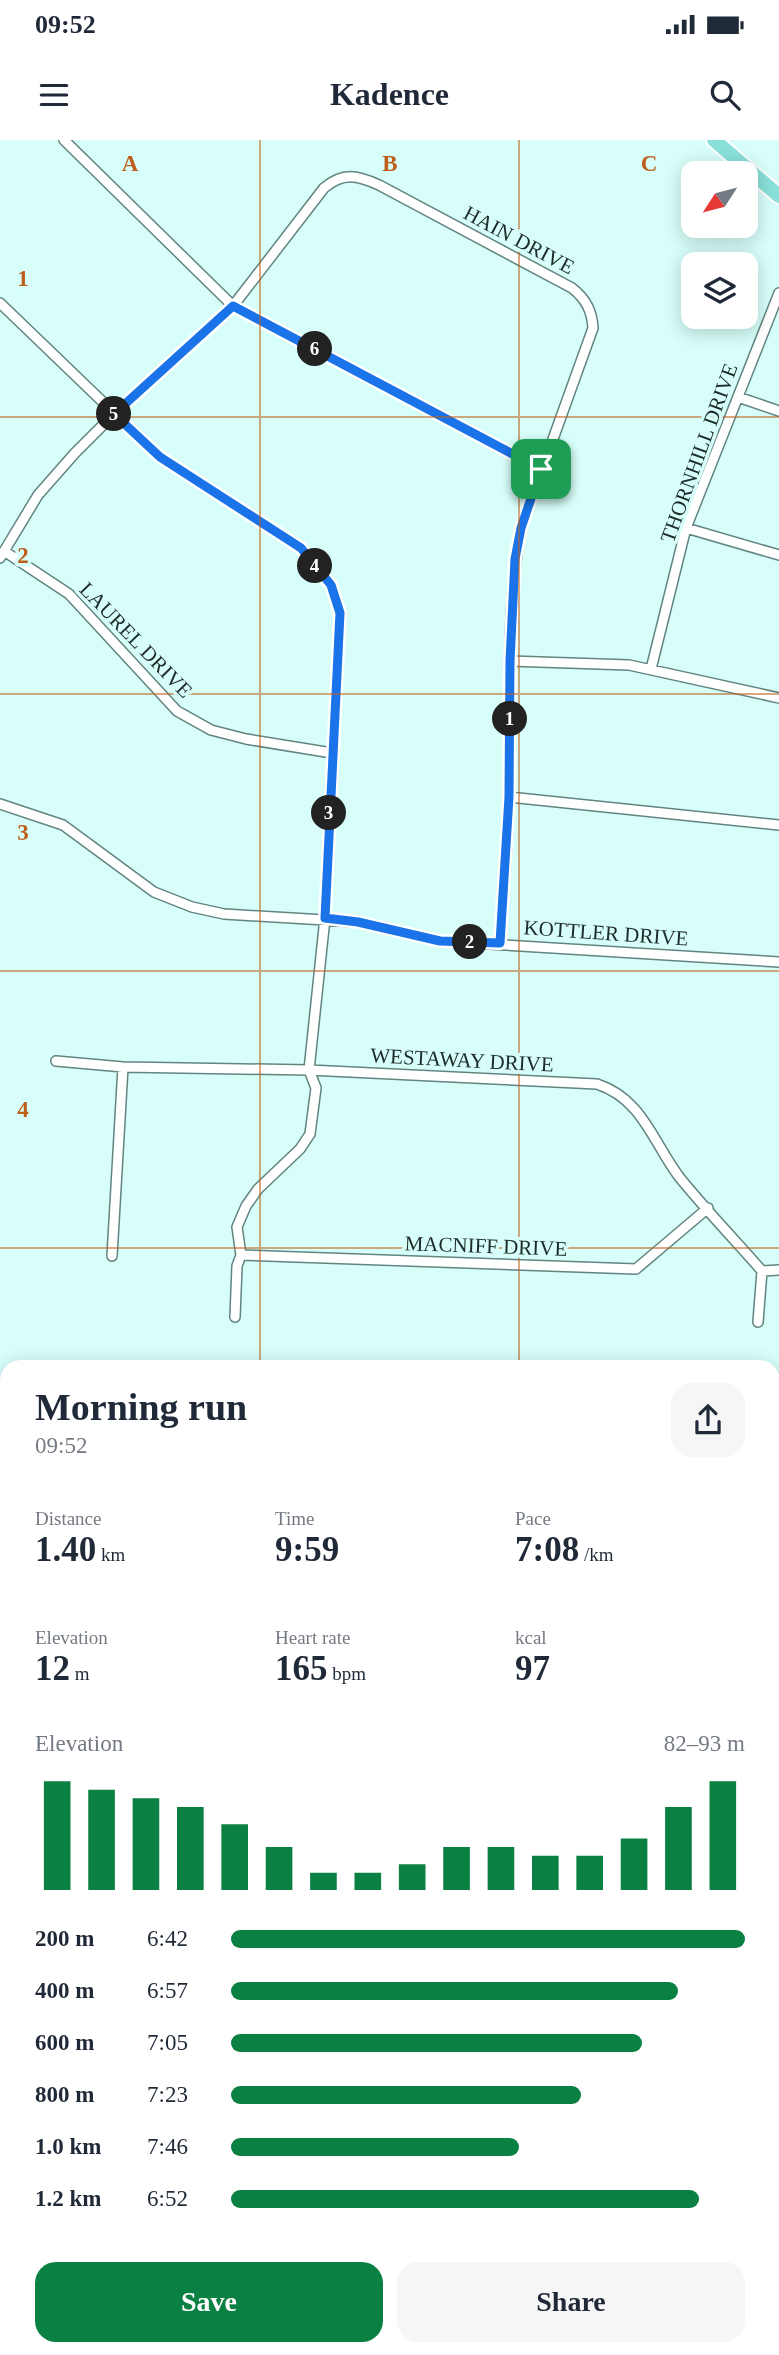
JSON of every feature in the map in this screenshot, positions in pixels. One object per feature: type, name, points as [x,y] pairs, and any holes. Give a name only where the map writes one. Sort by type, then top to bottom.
[{"type":"main road","points":[[714,140],[779,196]]},
{"type":"street","points":[[64,140],[233,306],[541,469]]},
{"type":"street","name":"HAIN DRIVE","points":[[2,554],[38,495],[75,453],[233,306],[331,182],[348,175],[379,185],[572,288],[586,302],[593,328],[521,528],[515,559],[510,661],[509,797],[500,943]]},
{"type":"street","name":"THORNHILL DRIVE","points":[[650,669],[686,528],[779,293]]},
{"type":"street","points":[[0,303],[160,457],[301,548],[331,585],[340,613],[325,918],[309,1070],[316,1088],[310,1134],[300,1149],[258,1189],[246,1206],[237,1227],[241,1255],[237,1266],[235,1317]]},
{"type":"street","points":[[738,397],[779,411]]},
{"type":"street","points":[[686,528],[779,555]]},
{"type":"street","name":"LAUREL DRIVE","points":[[2,554],[69,594],[177,711],[211,730],[246,739],[332,753]]},
{"type":"street","points":[[510,661],[629,665],[779,698]]},
{"type":"street","points":[[509,797],[779,825]]},
{"type":"street","name":"KOTTLER DRIVE","points":[[0,804],[63,825],[154,892],[192,907],[224,914],[358,922],[440,941],[779,962]]},
{"type":"street","name":"WESTAWAY DRIVE","points":[[56,1061],[123,1067],[309,1070],[597,1084],[610,1088],[638,1111],[680,1177],[762,1271]]},
{"type":"street","points":[[112,1256],[123,1067]]},
{"type":"street","name":"MACNIFF DRIVE","points":[[241,1255],[636,1269],[708,1208]]},
{"type":"street","points":[[758,1322],[762,1271],[779,1270]]},
{"type":"route","points":[[233,306],[541,469],[521,528],[515,559],[510,661],[509,797],[500,943],[440,941],[358,922],[325,918],[340,613],[331,585],[301,548],[160,457],[114,414],[233,306]]}]
